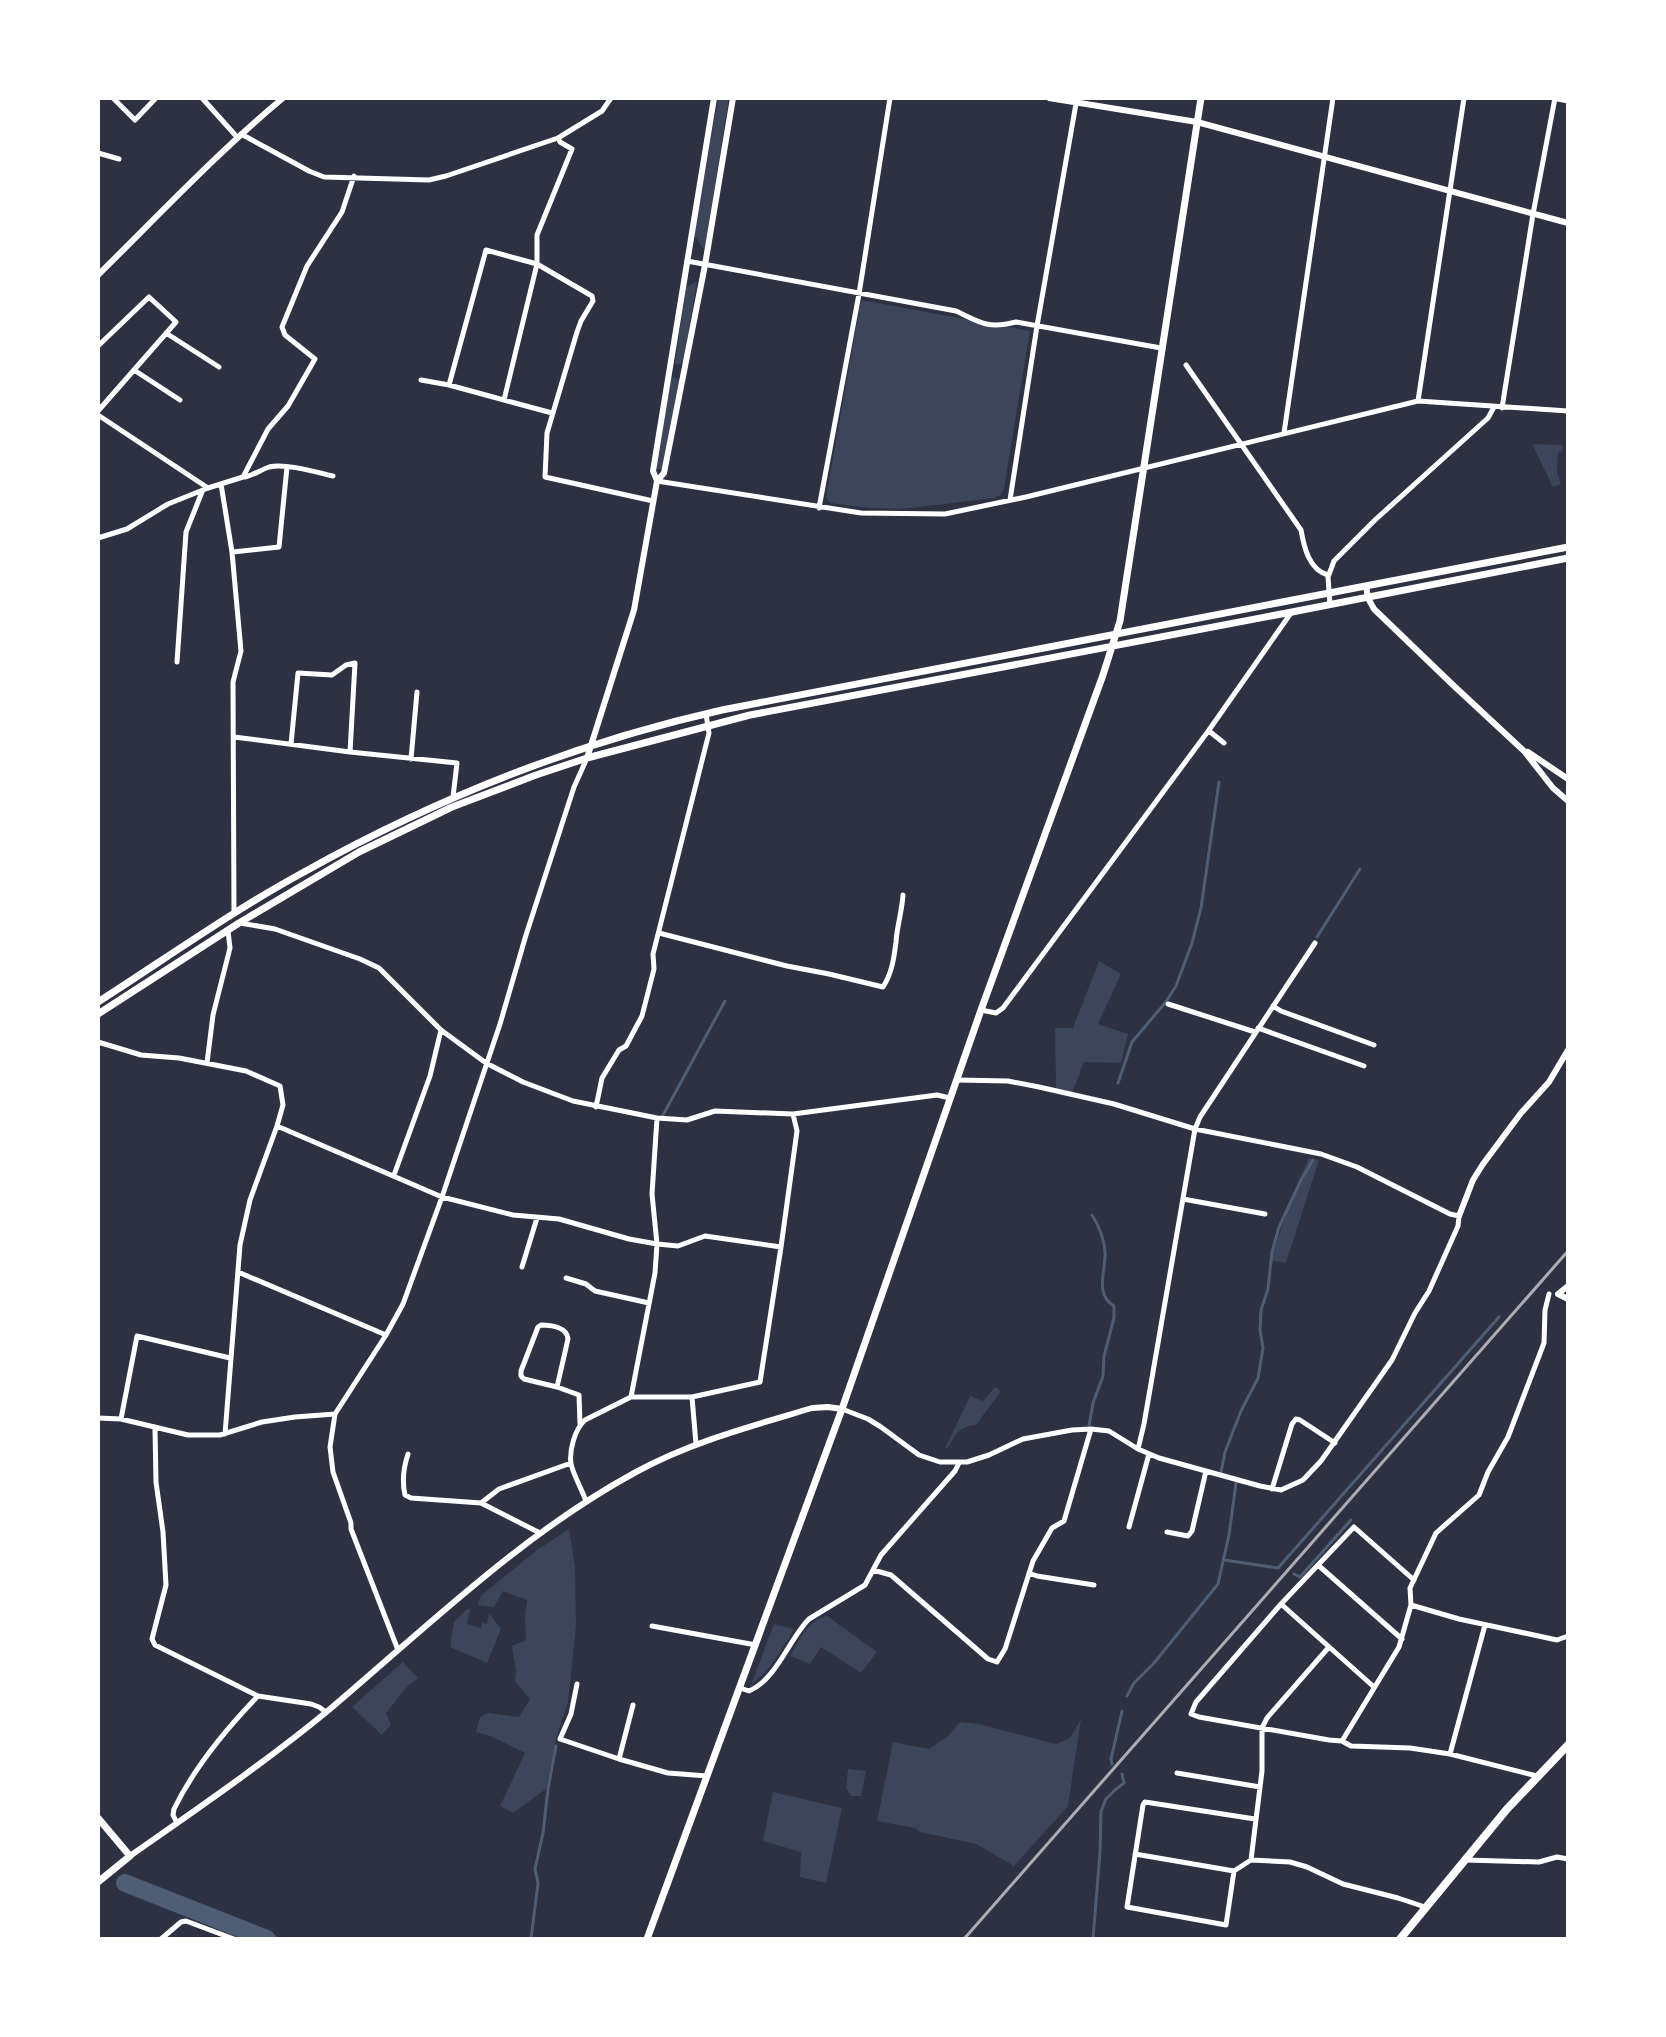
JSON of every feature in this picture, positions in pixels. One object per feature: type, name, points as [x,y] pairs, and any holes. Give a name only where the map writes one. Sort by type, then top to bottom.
[{"type":"main road","points":[[647,1939],[842,1409],[1120,621],[1201,98]]},
{"type":"main road","points":[[98,1014],[227,930],[236,919],[300,874],[359,841],[453,797],[591,744],[706,714],[1568,547]]},
{"type":"main road","points":[[98,1002],[236,919],[359,852],[452,807],[587,758],[750,715],[1568,558]]},
{"type":"main road","points":[[1400,1939],[1465,1860],[1568,1745]]},
{"type":"main road","points":[[98,1818],[130,1856],[98,1882]]},
{"type":"street","points":[[113,98],[135,120],[156,98]]},
{"type":"street","points":[[202,98],[238,136],[324,177],[429,180],[558,138],[602,111],[611,98]]},
{"type":"street","points":[[98,275],[238,136],[283,98]]},
{"type":"street","points":[[657,481],[653,471],[714,98]]},
{"type":"street","points":[[398,1650],[351,1529],[333,1472],[330,1447],[335,1414],[403,1304],[500,1024],[526,935],[634,610],[657,481],[664,473],[705,265],[733,98]]},
{"type":"street","points":[[819,508],[859,294],[890,98]]},
{"type":"street","points":[[1049,98],[1077,100],[1197,122],[1568,223]]},
{"type":"street","points":[[1284,433],[1333,98]]},
{"type":"street","points":[[1418,401],[1464,98]]},
{"type":"street","points":[[1502,408],[1554,98],[1568,101]]},
{"type":"street","points":[[1010,500],[1077,100]]},
{"type":"street","points":[[504,400],[537,264],[537,235],[572,149],[558,138]]},
{"type":"street","points":[[98,153],[119,159]]},
{"type":"street","points":[[243,477],[268,429],[288,406],[315,359],[285,335],[282,327],[307,266],[342,212],[354,176]]},
{"type":"street","points":[[449,385],[486,250],[537,264],[592,296],[593,301],[581,321],[552,413],[547,433],[545,477],[653,501]]},
{"type":"street","points":[[687,261],[956,311],[985,325],[998,327],[1016,322],[1161,348]]},
{"type":"street","points":[[98,346],[149,297],[176,322],[98,413],[205,490]]},
{"type":"street","points":[[166,333],[219,367]]},
{"type":"street","points":[[1186,365],[1301,530],[1304,548],[1316,570],[1328,575]]},
{"type":"street","points":[[134,370],[180,400]]},
{"type":"street","points":[[421,380],[552,413]]},
{"type":"street","points":[[657,481],[861,513],[945,514],[1418,401],[1568,411]]},
{"type":"street","points":[[1330,605],[1328,575],[1331,565],[1354,539],[1488,418],[1494,407]]},
{"type":"street","points":[[98,538],[127,529],[168,504],[269,467],[287,467],[333,476]]},
{"type":"street","points":[[232,552],[279,547],[287,467]]},
{"type":"street","points":[[221,484],[232,552],[241,651],[233,682],[236,919],[275,929],[379,968],[441,1030],[486,1063],[523,1082],[596,1107],[687,1120],[715,1111],[793,1114],[937,1095],[950,1098]]},
{"type":"street","points":[[177,662],[186,532],[205,490]]},
{"type":"street","points":[[1366,586],[1374,609],[1524,751],[1553,788],[1568,801]]},
{"type":"street","points":[[981,1010],[996,1013],[1003,1008],[1209,730],[1292,612]]},
{"type":"street","points":[[291,744],[298,673],[332,675],[355,663],[350,752]]},
{"type":"street","points":[[411,759],[417,692]]},
{"type":"street","points":[[596,1107],[602,1078],[619,1050],[626,1046],[642,1016],[654,969],[653,954],[709,733],[706,714]]},
{"type":"street","points":[[1209,730],[1224,743]]},
{"type":"street","points":[[234,737],[457,763],[453,797]]},
{"type":"street","points":[[1524,751],[1568,779]]},
{"type":"street","points":[[659,933],[883,987],[896,954],[903,895]]},
{"type":"street","points":[[207,1063],[213,1015],[230,948],[227,930]]},
{"type":"street","points":[[1138,1449],[1195,1129],[1315,943]]},
{"type":"street","points":[[1168,1004],[1364,1066]]},
{"type":"street","points":[[1273,1006],[1374,1045]]},
{"type":"street","points":[[394,1175],[430,1076],[441,1030]]},
{"type":"street","points":[[98,1042],[141,1055],[179,1058],[246,1071],[280,1086],[283,1105],[250,1200],[240,1245],[225,1434]]},
{"type":"street","points":[[130,1856],[249,1772],[326,1712],[540,1533],[586,1501],[696,1444],[812,1408],[828,1407],[868,1419],[924,1458],[940,1462],[959,1463],[980,1459],[1023,1439],[1091,1429],[1109,1431],[1149,1454],[1272,1489],[1281,1490],[1303,1480],[1335,1443],[1392,1360],[1447,1253],[1473,1180],[1521,1113],[1549,1082],[1568,1050]]},
{"type":"street","points":[[957,1080],[1008,1081],[1039,1087],[1114,1104],[1195,1129],[1321,1154],[1357,1167],[1459,1216]]},
{"type":"street","points":[[580,1424],[631,1397],[692,1397],[760,1382],[797,1131],[793,1114]]},
{"type":"street","points":[[631,1397],[655,1273],[657,1244],[652,1194],[657,1118]]},
{"type":"street","points":[[277,1126],[442,1197],[513,1215],[559,1219],[657,1244],[678,1246],[705,1236],[781,1247]]},
{"type":"street","points":[[1183,1199],[1265,1214]]},
{"type":"street","points":[[522,1267],[537,1218]]},
{"type":"street","points":[[238,1272],[386,1335]]},
{"type":"street","points":[[566,1278],[586,1284],[595,1291],[649,1303]]},
{"type":"street","points":[[1568,1286],[1558,1294],[1568,1299]]},
{"type":"street","points":[[1342,1741],[1399,1647],[1411,1605],[1410,1588],[1436,1533],[1479,1495],[1508,1437],[1544,1343],[1549,1294]]},
{"type":"street","points":[[557,1387],[567,1333],[541,1325],[521,1376],[579,1395],[580,1424],[571,1463],[586,1501]]},
{"type":"street","points":[[121,1419],[137,1336],[230,1358]]},
{"type":"street","points":[[692,1397],[696,1444]]},
{"type":"street","points":[[98,1418],[121,1419],[188,1435],[225,1434],[262,1422],[335,1414]]},
{"type":"street","points":[[1272,1489],[1296,1419],[1335,1443]]},
{"type":"street","points":[[155,1429],[156,1482],[166,1585],[152,1639],[155,1645],[258,1696],[311,1704],[326,1712]]},
{"type":"street","points":[[873,1570],[891,1575],[993,1662],[997,1662],[1005,1649],[1038,1551],[1052,1528],[1064,1521],[1091,1429]]},
{"type":"street","points":[[408,1454],[405,1495],[481,1503],[540,1533]]},
{"type":"street","points":[[1129,1527],[1149,1454]]},
{"type":"street","points":[[481,1503],[499,1489],[571,1463]]},
{"type":"street","points":[[740,1688],[749,1691],[757,1688],[780,1662],[809,1619],[865,1585],[881,1555],[959,1463]]},
{"type":"street","points":[[1167,1532],[1188,1536],[1192,1531],[1206,1471]]},
{"type":"street","points":[[1414,1580],[1354,1527],[1281,1604],[1196,1702],[1191,1710],[1194,1716],[1342,1741],[1351,1746],[1410,1748],[1450,1754],[1538,1776]]},
{"type":"street","points":[[1318,1565],[1402,1639]]},
{"type":"street","points":[[1029,1573],[1094,1585]]},
{"type":"street","points":[[1281,1604],[1374,1687]]},
{"type":"street","points":[[1411,1605],[1557,1640],[1568,1636]]},
{"type":"street","points":[[1450,1754],[1485,1625]]},
{"type":"street","points":[[652,1626],[756,1645]]},
{"type":"street","points":[[1251,1860],[1262,1771],[1262,1728],[1267,1718],[1329,1647]]},
{"type":"street","points":[[577,1684],[571,1714],[560,1739],[668,1773],[707,1776]]},
{"type":"street","points":[[177,1823],[174,1809],[206,1755],[223,1732],[258,1696]]},
{"type":"street","points":[[619,1759],[633,1705]]},
{"type":"street","points":[[1177,1773],[1260,1787]]},
{"type":"street","points":[[1234,1871],[1226,1925],[1127,1907],[1145,1802],[1255,1819]]},
{"type":"street","points":[[1135,1854],[1234,1871],[1251,1860],[1290,1862],[1343,1884],[1426,1908]]},
{"type":"street","points":[[1465,1860],[1539,1862],[1557,1857],[1568,1859]]},
{"type":"street","points":[[161,1939],[186,1921],[234,1939]]},
{"type":"shaded area","points":[[718,98],[729,98],[703,248],[694,235]]},
{"type":"shaded area","points":[[697,281],[683,362],[676,364],[686,288]]},
{"type":"shaded area","points":[[861,300],[1030,331],[1001,495],[903,509],[830,503],[826,497]]},
{"type":"shaded area","points":[[671,379],[679,380],[662,469],[655,469]]},
{"type":"shaded area","points":[[1532,444],[1562,445],[1562,451],[1558,453],[1557,472],[1561,484],[1553,487]]},
{"type":"shaded area","points":[[1099,961],[1121,974],[1098,1024],[1128,1034],[1121,1063],[1084,1062],[1072,1093],[1056,1088],[1055,1028],[1073,1028]]},
{"type":"shaded area","points":[[1309,1158],[1319,1160],[1286,1263],[1270,1260],[1293,1195]]},
{"type":"shaded area","points":[[995,1387],[1001,1391],[976,1425],[961,1429],[945,1448],[970,1396],[983,1401]]},
{"type":"shaded area","points":[[569,1529],[575,1567],[576,1626],[568,1702],[557,1735],[546,1789],[513,1813],[500,1806],[525,1753],[476,1732],[480,1717],[488,1713],[519,1717],[530,1699],[515,1681],[512,1646],[526,1640],[527,1600],[503,1591],[494,1607],[477,1605],[482,1595],[537,1550]]},
{"type":"shaded area","points":[[470,1609],[467,1624],[481,1628],[482,1622],[487,1624],[489,1613],[501,1629],[487,1663],[450,1647],[454,1622]]},
{"type":"shaded area","points":[[827,1616],[877,1652],[861,1673],[821,1647],[810,1664],[790,1656],[809,1626]]},
{"type":"shaded area","points":[[774,1624],[794,1629],[770,1666],[751,1685]]},
{"type":"shaded area","points":[[403,1662],[418,1678],[386,1713],[391,1725],[382,1735],[352,1707]]},
{"type":"shaded area","points":[[1081,1719],[1068,1806],[1014,1866],[976,1844],[877,1821],[893,1742],[929,1749],[948,1736],[960,1722],[1056,1744],[1070,1738]]},
{"type":"shaded area","points":[[848,1769],[866,1771],[861,1796],[851,1796],[846,1788]]},
{"type":"shaded area","points":[[773,1792],[842,1808],[826,1883],[800,1877],[801,1852],[763,1841]]},
{"type":"waterway","points":[[1118,1083],[1132,1042],[1176,986],[1192,943],[1201,908],[1219,782]]},
{"type":"waterway","points":[[1317,937],[1360,869]]},
{"type":"waterway","points":[[662,1117],[725,1001]]},
{"type":"waterway","points":[[1221,1472],[1225,1452],[1241,1411],[1258,1378],[1263,1348],[1261,1310],[1279,1227],[1313,1160]]},
{"type":"waterway","points":[[1089,1426],[1114,1318],[1114,1306],[1104,1295],[1102,1282],[1104,1242],[1092,1215]]},
{"type":"waterway","points":[[1224,1560],[1278,1568],[1499,1317]]},
{"type":"waterway","points":[[1127,1696],[1134,1683],[1218,1584],[1236,1483]]},
{"type":"waterway","points":[[1294,1574],[1300,1577],[1351,1520]]},
{"type":"waterway","points":[[1112,1764],[1122,1711]]},
{"type":"waterway","points":[[531,1939],[538,1883],[535,1869],[556,1746]]},
{"type":"waterway","points":[[1093,1939],[1101,1811],[1106,1799],[1124,1783],[1122,1774]]},
{"type":"waterway","points":[[125,1883],[267,1939]]},
{"type":"railway","points":[[964,1939],[1568,1251]]}]
